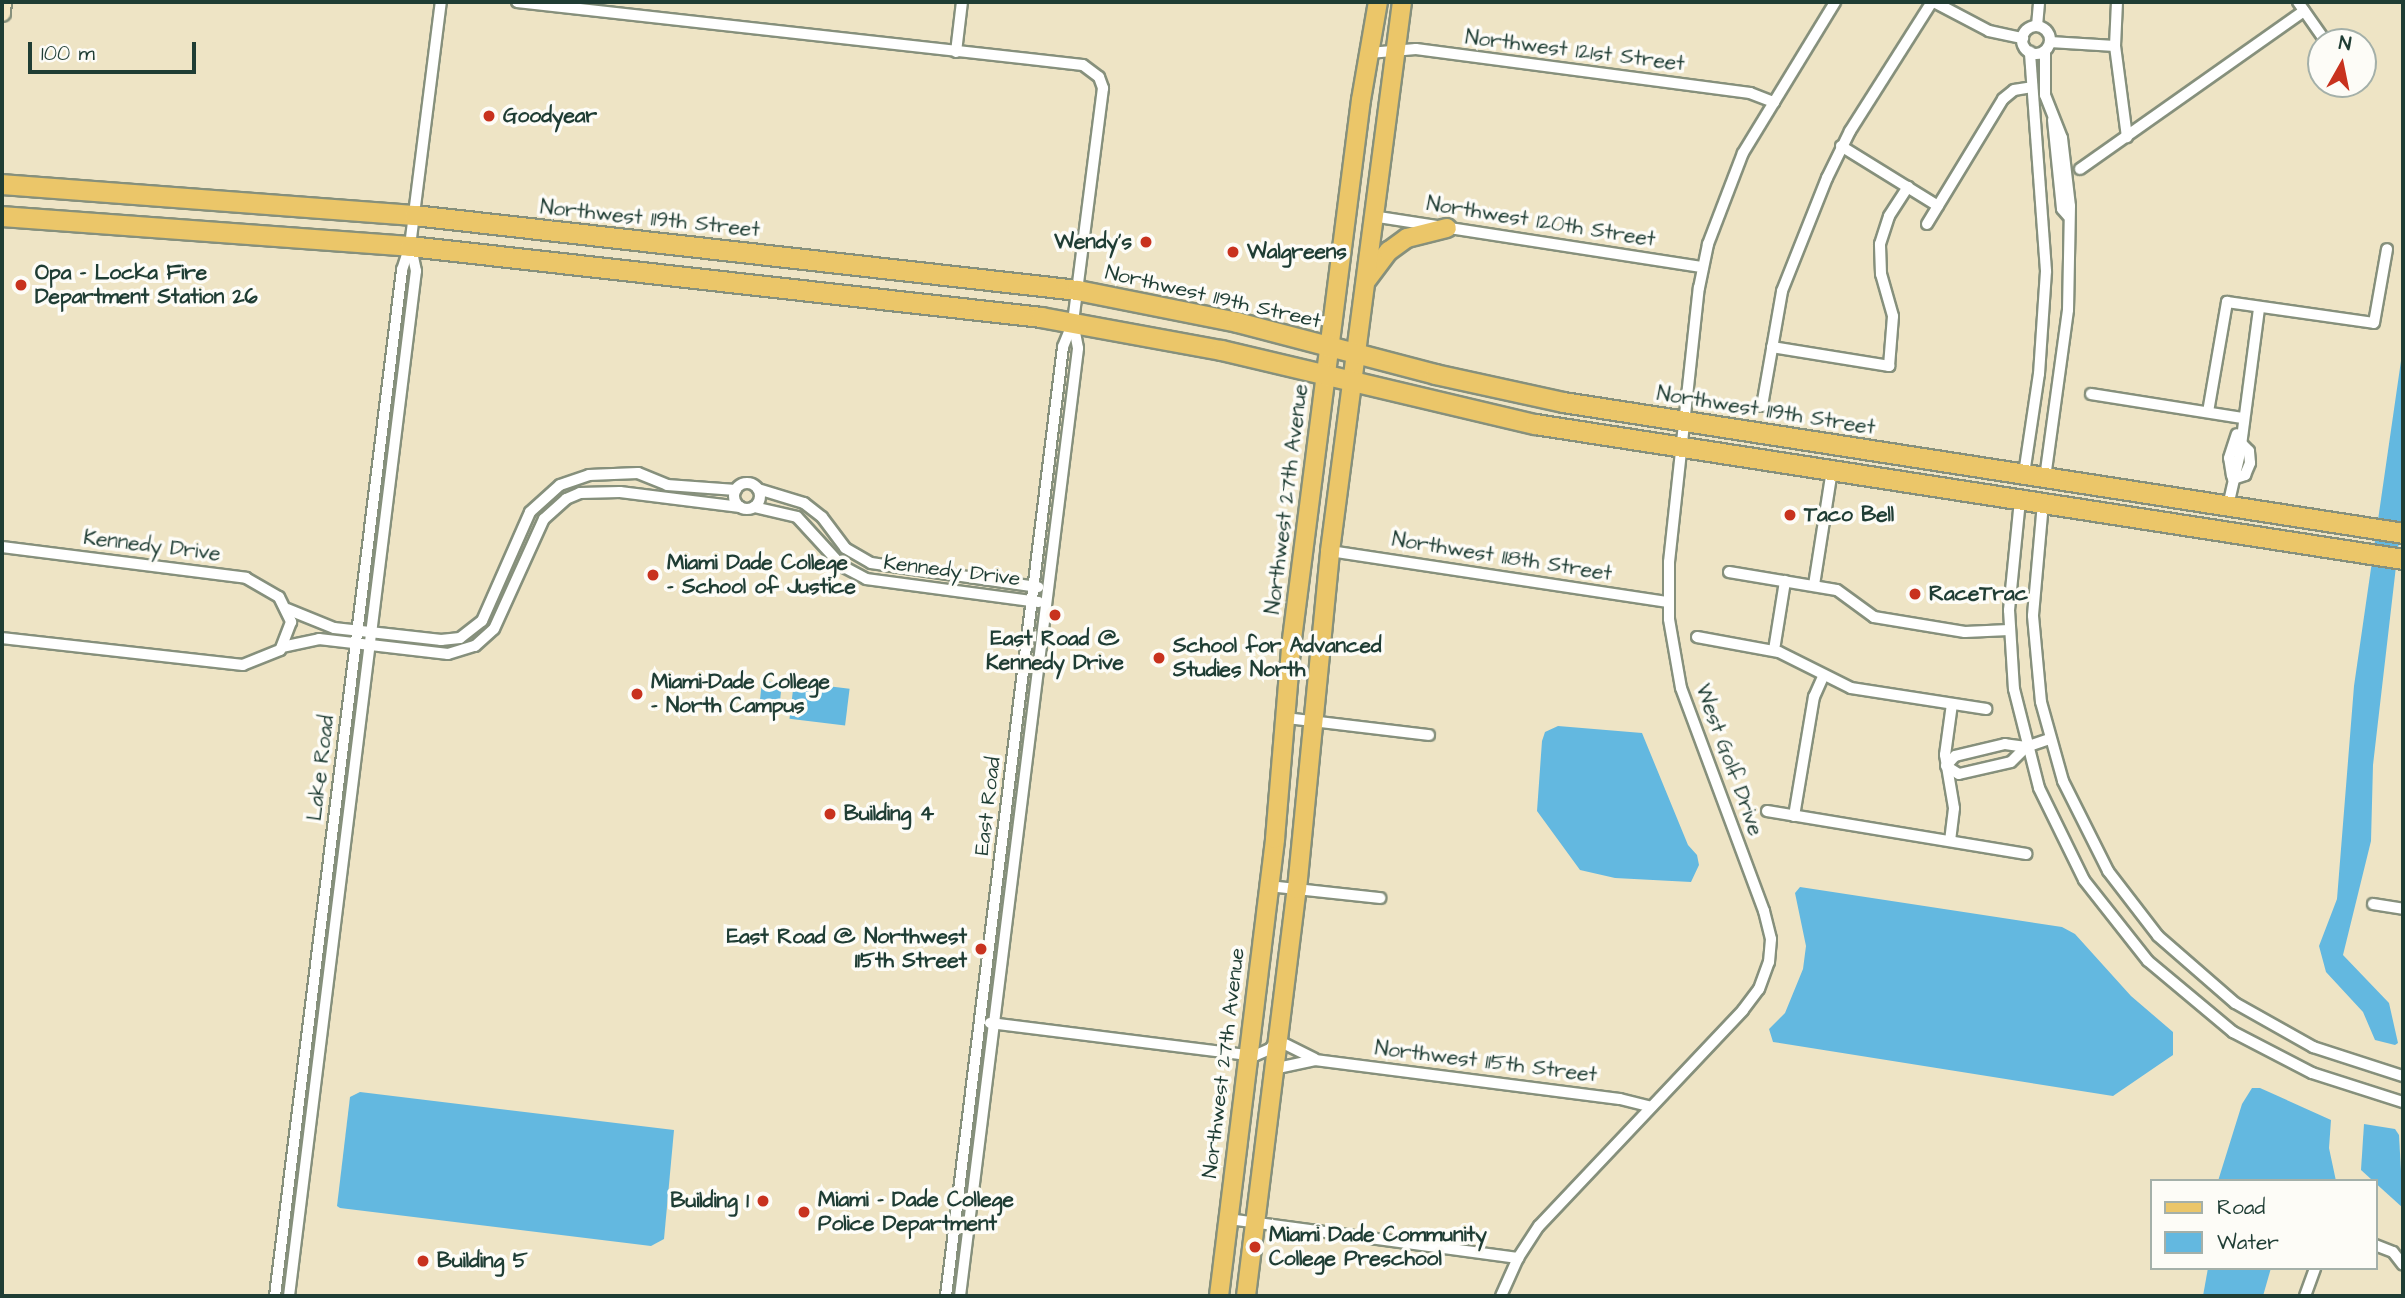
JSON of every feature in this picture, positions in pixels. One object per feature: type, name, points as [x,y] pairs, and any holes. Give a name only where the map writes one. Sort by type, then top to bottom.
[{"type":"highway","name":"Northwest 119th Street","points":[[2,184],[414,215],[1077,289],[1498,389],[1684,422],[2403,533]]},
{"type":"highway","points":[[2,216],[410,246],[1073,322],[1521,421],[2403,559]]},
{"type":"highway","points":[[2020,500],[2024,474]]},
{"type":"highway","points":[[2043,503],[2045,477]]},
{"type":"main road","points":[[2,13],[3,2]]},
{"type":"main road","name":"Northwest 27th Avenue","points":[[1219,1296],[1269,886],[1329,347],[1378,2]]},
{"type":"main road","points":[[1246,1296],[1297,889],[1330,551],[1402,2]]},
{"type":"main road","points":[[1364,284],[1389,251],[1407,238],[1447,228]]},
{"type":"street","name":"Lake Road","points":[[275,1296],[402,270],[410,246],[441,2]]},
{"type":"street","points":[[517,2],[956,52],[962,2]]},
{"type":"street","name":"West Golf Drive","points":[[1501,1296],[1518,1258],[1560,1201],[1750,1002],[1765,975],[1771,950],[1762,903],[1687,709],[1668,602],[1684,422],[1703,267],[1733,174],[1835,2]]},
{"type":"street","points":[[1762,406],[1784,286],[1842,146],[1933,2],[1989,31],[2022,38],[2030,52],[2046,239],[2045,290],[2024,474]]},
{"type":"street","points":[[2022,38],[2037,26],[2039,2]]},
{"type":"street","points":[[2117,2],[2115,46],[2127,137]]},
{"type":"street","points":[[2080,169],[2127,137],[2301,6],[2316,28]]},
{"type":"street","points":[[2037,26],[2046,30],[2044,88],[2052,118],[2064,144],[2068,216],[2069,292],[2045,477]]},
{"type":"street","points":[[2030,52],[2047,47],[2115,46]]},
{"type":"street","name":"Northwest 121st Street","points":[[1369,53],[1416,49],[1750,93],[1774,102]]},
{"type":"street","name":"East Road","points":[[946,1296],[1063,347],[1073,322],[1103,88],[1099,77],[1083,65],[956,52]]},
{"type":"street","points":[[1927,224],[2003,99],[2014,90],[2032,87]]},
{"type":"street","points":[[2052,118],[2062,209],[2068,216]]},
{"type":"street","points":[[2037,145],[2054,144]]},
{"type":"street","points":[[1842,146],[1938,205]]},
{"type":"street","points":[[1772,347],[1889,366],[1893,316],[1881,274],[1880,244],[1889,216],[1908,187]]},
{"type":"street","name":"Northwest 120th Street","points":[[1373,216],[1703,267]]},
{"type":"street","name":"Lake Road","points":[[289,1296],[416,271],[410,246]]},
{"type":"street","points":[[2208,412],[2227,302],[2374,323],[2387,248]]},
{"type":"street","points":[[2045,290],[2069,292]]},
{"type":"street","points":[[2232,479],[2245,475],[2250,463],[2249,451],[2240,442],[2259,308]]},
{"type":"street","name":"East Road","points":[[960,1296],[1078,348],[1073,322]]},
{"type":"street","points":[[2091,394],[2242,418]]},
{"type":"street","points":[[2228,506],[2232,479],[2229,458],[2242,418]]},
{"type":"street","points":[[1814,585],[1832,470]]},
{"type":"street","name":"Kennedy Drive","points":[[2,547],[246,578],[272,591],[287,609],[323,626],[440,640],[468,634],[482,621],[525,521],[543,497],[580,477],[643,473],[667,485],[736,490],[745,483],[804,503],[822,517],[845,548],[871,563],[1048,588]]},
{"type":"street","points":[[617,492],[619,474]]},
{"type":"street","points":[[754,507],[760,499],[758,489]]},
{"type":"street","points":[[736,490],[740,507]]},
{"type":"street","name":"Kennedy Drive","points":[[2,638],[230,666],[262,661],[282,647],[314,639],[448,654],[475,646],[494,629],[550,512],[580,493],[617,492],[754,507],[797,517],[842,566],[866,579],[1046,603]]},
{"type":"street","points":[[2020,500],[2009,630],[2026,747],[2047,807],[2079,871],[2120,930],[2162,975],[2209,1014],[2261,1048],[2331,1081],[2403,1101]]},
{"type":"street","points":[[2043,503],[2034,640],[2049,739],[2070,800],[2097,854],[2145,922],[2180,958],[2220,992],[2273,1027],[2333,1055],[2403,1076]]},
{"type":"street","name":"Northwest 118th Street","points":[[1330,551],[1668,602]]},
{"type":"street","points":[[1729,572],[1837,590],[1874,617],[1965,632],[2009,630]]},
{"type":"street","points":[[1774,650],[1785,581]]},
{"type":"street","points":[[282,647],[290,628],[287,609]]},
{"type":"street","points":[[1697,637],[1774,650],[1850,688],[1986,709]]},
{"type":"street","points":[[1794,816],[1814,697],[1824,675]]},
{"type":"street","points":[[1950,841],[1954,808],[1946,766],[1952,704]]},
{"type":"street","points":[[1286,718],[1429,735]]},
{"type":"street","points":[[1946,766],[1959,774],[2011,762],[2026,747],[2049,739]]},
{"type":"street","points":[[1946,766],[1955,756],[1967,753],[2005,744],[2026,747]]},
{"type":"street","points":[[1967,753],[1972,771]]},
{"type":"street","points":[[1767,811],[2026,854]]},
{"type":"street","points":[[1269,886],[1380,898]]},
{"type":"street","points":[[2373,904],[2403,909]]},
{"type":"street","points":[[981,1022],[1248,1055],[1264,1053],[1277,1040]]},
{"type":"street","name":"Northwest 115th Street","points":[[1277,1040],[1315,1060]]},
{"type":"street","name":"Northwest 115th Street","points":[[1273,1069],[1315,1060],[1620,1099],[1651,1107]]},
{"type":"street","points":[[1229,1219],[1518,1258]]},
{"type":"street","points":[[2377,1246],[2393,1252],[2403,1265]]},
{"type":"street","points":[[2305,1296],[2314,1270]]},
{"type":"water","points":[[2403,347],[2403,506],[2373,765],[2371,841],[2343,955],[2389,1003],[2398,1043],[2395,1045],[2375,1040],[2363,1012],[2326,972],[2319,946],[2337,899],[2354,686]]},
{"type":"water","points":[[762,681],[782,683],[779,712],[759,710]]},
{"type":"water","points":[[794,682],[850,689],[845,726],[789,719]]},
{"type":"water","points":[[1558,726],[1642,733],[1688,845],[1697,855],[1699,865],[1691,882],[1615,878],[1580,870],[1537,811],[1542,741],[1545,732]]},
{"type":"water","points":[[1800,887],[2062,927],[2075,934],[2131,996],[2173,1032],[2173,1055],[2113,1096],[1773,1042],[1769,1029],[1785,1013],[1803,969],[1806,946],[1795,893]]},
{"type":"water","points":[[2252,1088],[2260,1088],[2331,1120],[2329,1148],[2336,1179],[2219,1179],[2242,1104]]},
{"type":"water","points":[[360,1092],[674,1130],[664,1239],[651,1246],[340,1208],[337,1206],[350,1097]]},
{"type":"water","points":[[2364,1124],[2395,1129],[2399,1135],[2403,1208],[2377,1184],[2377,1179],[2371,1179],[2361,1170]]},
{"type":"water","points":[[2208,1270],[2270,1270],[2263,1296],[2203,1296]]},
{"type":"place","name":"Goodyear","points":[[489,116]]},
{"type":"place","name":"Wendy's","points":[[1146,242]]},
{"type":"place","name":"Walgreens","points":[[1233,252]]},
{"type":"place","name":"Opa - Locka Fire Department Station 26","points":[[21,285]]},
{"type":"place","name":"Taco Bell","points":[[1790,515]]},
{"type":"place","name":"Miami Dade College - School of Justice","points":[[653,575]]},
{"type":"place","name":"RaceTrac","points":[[1915,594]]},
{"type":"place","name":"East Road @ Kennedy Drive","points":[[1055,615]]},
{"type":"place","name":"School for Advanced Studies North","points":[[1159,658]]},
{"type":"place","name":"Miami-Dade College - North Campus","points":[[637,694]]},
{"type":"place","name":"Building 4","points":[[830,814]]},
{"type":"place","name":"East Road @ Northwest 115th Street","points":[[981,949]]},
{"type":"place","name":"Building 1","points":[[763,1201]]},
{"type":"place","name":"Miami - Dade College Police Department","points":[[804,1212]]},
{"type":"place","name":"Miami Dade Community College Preschool","points":[[1255,1247]]},
{"type":"place","name":"Building 5","points":[[423,1261]]}]
